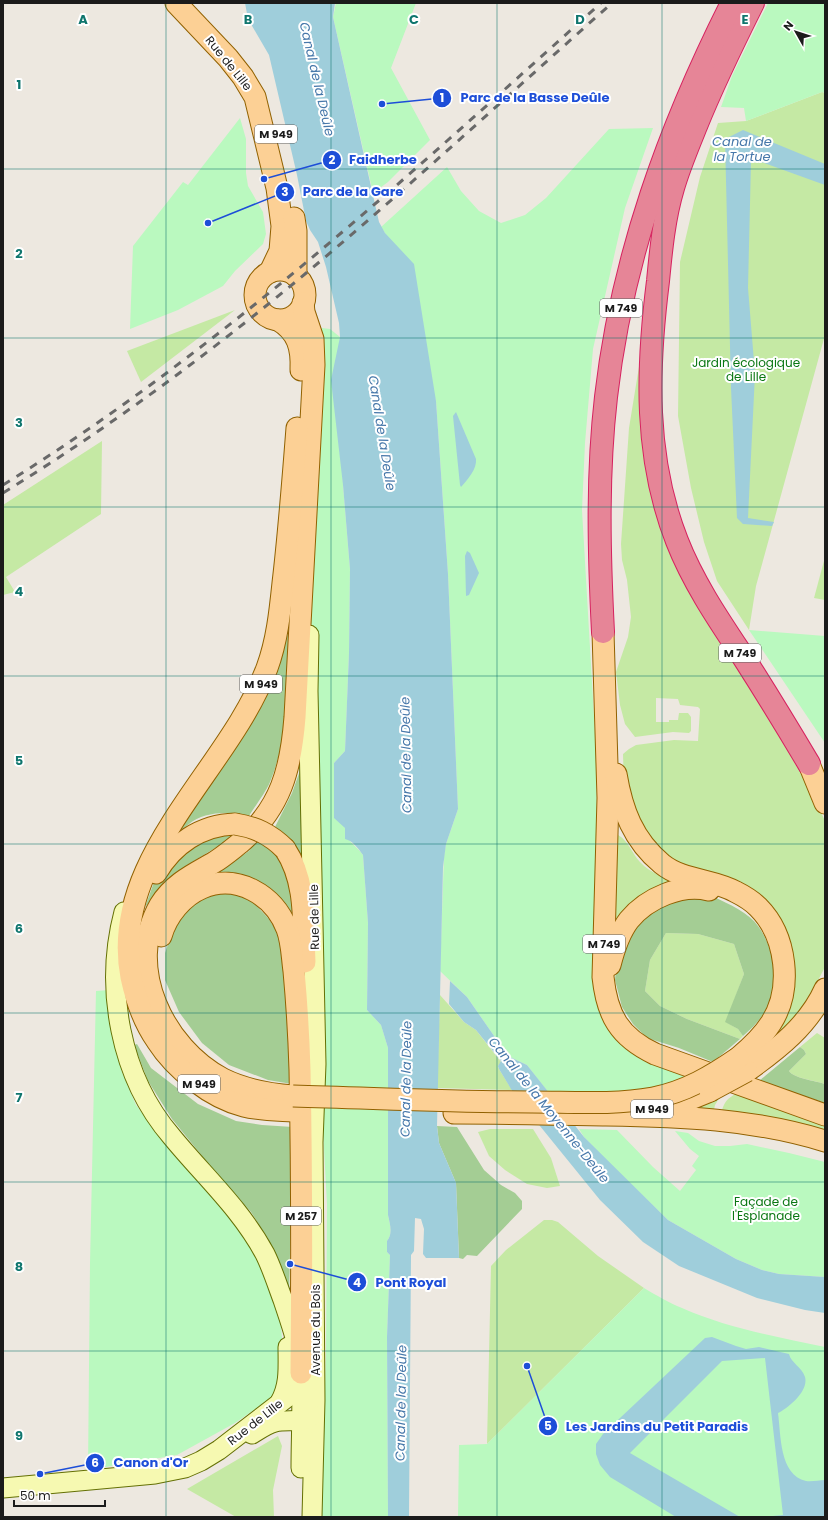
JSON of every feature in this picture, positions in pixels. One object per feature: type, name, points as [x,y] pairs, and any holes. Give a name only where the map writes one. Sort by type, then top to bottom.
[{"type":"highway","points":[[663,157],[668,134],[678,102],[719,3]]},
{"type":"highway","name":"M 749","points":[[604,632],[600,564],[599,500],[607,386],[620,317],[640,228],[663,157],[687,98],[732,3]]},
{"type":"highway","name":"M 749","points":[[753,3],[704,106],[677,174],[668,204],[653,328],[650,375],[651,422],[659,481],[680,549],[709,604],[809,764]]},
{"type":"main road","name":"Rue de Lille","points":[[176,3],[228,58],[250,86],[257,101],[277,188],[282,226],[280,251],[270,272]]},
{"type":"main road","name":"Rue de Lille","points":[[190,3],[231,45],[251,70],[265,92],[288,185],[295,221],[296,276]]},
{"type":"main road","points":[[300,1120],[274,1094],[243,1087],[217,1075],[192,1056],[177,1040],[163,1019],[151,991],[146,963],[148,934],[155,914],[166,895],[188,877],[220,859],[258,826],[275,801],[287,772],[293,740],[295,717],[314,349],[312,331],[304,312],[303,304],[305,296],[301,281],[296,276],[283,270],[270,272],[261,278],[257,284],[255,298],[258,306],[263,314],[271,318],[278,320],[287,319],[295,314],[303,304]]},
{"type":"main road","name":"M 949","points":[[278,320],[290,328],[297,339],[300,351],[301,366],[287,553],[278,626],[268,667],[248,708],[225,745],[189,797],[152,858],[143,878],[134,905],[128,935],[130,973],[138,1006],[145,1022],[161,1048],[195,1081],[217,1095],[237,1104],[263,1109],[300,1120],[630,1112],[654,1109],[688,1100],[710,1091],[743,1065],[766,1058],[794,1033],[813,1010],[825,989]]},
{"type":"main road","points":[[300,1120],[504,1102],[588,1102],[654,1098],[681,1090],[714,1074],[743,1065],[751,1047],[772,1022],[782,998],[785,985],[785,967],[775,934],[764,913],[753,903],[727,888],[688,877],[671,869],[647,849],[632,828],[622,800],[616,772],[604,632]]},
{"type":"main road","name":"M 749","points":[[604,632],[608,798],[603,977],[605,996],[612,1015],[629,1037],[651,1052],[825,1115]]},
{"type":"main road","points":[[809,764],[825,789]]},
{"type":"main road","points":[[809,764],[825,803]]},
{"type":"main road","points":[[138,1006],[134,966],[134,940],[140,907],[151,879],[165,860],[186,840],[196,833],[213,826],[235,824],[245,825],[263,831],[285,849],[294,864],[302,898],[300,1120]]},
{"type":"main road","points":[[163,1019],[158,991],[157,957],[162,932],[172,913],[185,898],[195,891],[215,884],[225,883],[243,886],[262,896],[270,902],[282,918],[290,939],[298,1020],[300,1120]]},
{"type":"main road","points":[[775,934],[766,923],[746,906],[736,900],[718,892],[695,888],[677,890],[647,904],[634,914],[622,931],[616,945],[610,967],[609,982],[612,998],[618,1011],[630,1029],[635,1034],[652,1044],[703,1065],[825,1106]]},
{"type":"main road","points":[[591,1114],[656,1116],[756,1124],[825,1141]]},
{"type":"main road","name":"M 257","points":[[300,1120],[307,1400]]},
{"type":"street","name":"Rue de Lille","points":[[300,1120],[316,1064],[308,691],[310,538],[308,487]]},
{"type":"street","points":[[189,797],[139,869],[126,902],[119,934],[116,962],[116,991],[119,1021],[124,1045],[147,1102],[171,1136],[234,1206],[255,1236],[270,1266],[295,1337],[307,1400]]},
{"type":"street","name":"Avenue du Bois","points":[[300,1120],[314,1327],[307,1400],[301,1517]]},
{"type":"street","points":[[280,1402],[286,1392],[288,1381],[286,1308]]},
{"type":"street","name":"Rue de Lille","points":[[219,1450],[289,1396],[307,1400]]},
{"type":"street","name":"Rue de Lille","points":[[3,1488],[166,1473],[193,1465],[219,1450],[244,1439],[268,1424],[282,1421],[307,1400]]},
{"type":"street","name":"Avenue du Bois","points":[[307,1400],[312,1517]]},
{"type":"green space","points":[[336,3],[416,3],[391,68],[430,140],[388,182],[373,193],[333,17]]},
{"type":"green space","points":[[768,3],[825,3],[825,93],[822,92],[746,121],[744,108],[721,107],[732,76]]},
{"type":"green space","name":"Jardin écologique de Lille","points":[[822,92],[825,93],[825,335],[756,586],[749,630],[717,581],[704,542],[691,488],[678,416],[680,262],[700,177],[718,123],[746,121]]},
{"type":"green space","points":[[240,118],[246,139],[246,173],[248,186],[263,212],[266,234],[263,244],[235,271],[223,286],[178,310],[130,329],[133,246],[183,182],[188,185]]},
{"type":"green space","points":[[653,128],[625,208],[593,349],[585,443],[582,510],[596,751],[598,999],[692,1077],[662,1093],[548,1092],[527,1065],[508,1056],[467,997],[440,971],[444,856],[446,844],[458,809],[448,574],[436,401],[385,233],[381,227],[447,167],[461,191],[479,211],[501,223],[525,215],[546,198],[609,129]]},
{"type":"green space","points":[[235,310],[141,382],[127,351]]},
{"type":"green space","points":[[322,328],[330,329],[340,337],[339,348],[343,485],[350,569],[349,653],[345,751],[334,763],[342,815],[347,835],[350,841],[363,855],[368,923],[367,1010],[381,1025],[388,1048],[388,1215],[390,1235],[387,1241],[387,1252],[390,1255],[387,1337],[388,1517],[321,1517],[326,1353],[327,1204],[315,982],[308,691],[318,332]]},
{"type":"green space","points":[[643,342],[651,478],[731,652],[765,713],[803,774],[825,821],[825,967],[813,990],[783,1035],[777,1031],[789,1007],[795,983],[794,957],[784,929],[675,864],[652,847],[624,789],[623,754],[636,745],[674,740],[698,741],[700,709],[698,707],[680,705],[678,699],[656,698],[656,722],[678,720],[679,713],[688,713],[691,717],[691,731],[689,733],[673,732],[635,737],[625,724],[620,705],[616,672],[628,637],[631,617],[621,544],[629,428]]},
{"type":"green space","points":[[102,441],[101,514],[6,577],[15,592],[3,595],[3,505]]},
{"type":"green space","points":[[825,557],[825,600],[814,598]]},
{"type":"green space","points":[[289,630],[287,708],[281,746],[270,782],[266,790],[249,816],[234,813],[218,813],[202,817],[186,827],[164,849],[249,728],[273,682]]},
{"type":"green space","points":[[749,630],[825,636],[825,743]]},
{"type":"green space","points":[[306,754],[308,880],[286,837],[275,827],[292,793]]},
{"type":"green space","points":[[238,831],[233,837],[173,875],[145,907],[153,885],[169,862],[192,843]]},
{"type":"green space","points":[[618,835],[628,844],[637,859],[649,870],[665,878],[683,883],[618,925],[611,923],[614,837]]},
{"type":"green space","points":[[259,837],[288,867],[296,932],[272,895],[256,881],[235,875],[201,879],[220,870],[249,851]]},
{"type":"green space","points":[[217,893],[234,894],[253,902],[269,919],[280,937],[285,961],[292,1084],[268,1080],[229,1065],[202,1043],[179,1012],[165,980],[165,953],[173,930],[184,911],[201,899]]},
{"type":"green space","points":[[714,897],[738,909],[754,921],[769,947],[774,970],[774,982],[768,1006],[762,1016],[743,1036],[738,1029],[725,1022],[744,974],[734,944],[698,934],[666,933],[650,960],[645,991],[660,1006],[687,1019],[740,1039],[713,1062],[679,1048],[647,1038],[633,1024],[622,1007],[615,980],[617,959],[632,928],[652,907],[675,898]]},
{"type":"green space","points":[[666,933],[698,934],[734,944],[744,974],[726,1022],[738,1029],[743,1036],[740,1039],[687,1019],[660,1006],[645,991],[650,960]]},
{"type":"green space","points":[[109,990],[114,1041],[122,1072],[136,1105],[161,1138],[235,1219],[261,1262],[280,1317],[284,1358],[281,1386],[271,1398],[235,1423],[177,1455],[88,1470],[90,1263],[96,991]]},
{"type":"green space","points":[[440,995],[464,1022],[476,1030],[501,1062],[498,1066],[499,1069],[512,1090],[437,1088]]},
{"type":"green space","points":[[817,1033],[825,1038],[825,1084],[795,1076],[789,1071],[806,1054],[800,1047]]},
{"type":"green space","points":[[137,1044],[151,1068],[198,1104],[236,1121],[262,1125],[293,1127],[289,1296],[269,1240],[251,1212],[172,1119],[148,1081],[134,1045]]},
{"type":"green space","points":[[800,1047],[806,1054],[789,1071],[795,1076],[825,1084],[825,1103],[759,1081]]},
{"type":"green space","points":[[741,1091],[825,1120],[825,1133],[721,1115],[727,1100]]},
{"type":"green space","points":[[720,1097],[715,1105],[713,1114],[677,1109]]},
{"type":"green space","points":[[437,1126],[457,1127],[484,1170],[501,1185],[515,1193],[522,1201],[522,1209],[477,1256],[467,1255],[463,1259],[459,1258],[456,1183],[439,1143]]},
{"type":"green space","points":[[490,1129],[533,1129],[551,1158],[560,1186],[547,1188],[527,1184],[505,1170],[489,1156],[478,1132]]},
{"type":"green space","name":"Façade de l'Esplanade","points":[[579,1129],[617,1130],[653,1167],[680,1191],[696,1170],[692,1166],[699,1156],[690,1149],[675,1131],[688,1133],[699,1141],[715,1146],[747,1144],[825,1162],[825,1277],[779,1274],[762,1270],[736,1259],[668,1220],[606,1160],[584,1137]]},
{"type":"green space","points":[[544,1220],[558,1222],[598,1256],[644,1288],[487,1444],[491,1266],[506,1250]]},
{"type":"green space","points":[[644,1288],[677,1306],[717,1321],[789,1340],[825,1347],[825,1517],[458,1517],[459,1445],[487,1444]]},
{"type":"green space","points":[[278,1436],[282,1446],[273,1490],[274,1517],[236,1517],[187,1489]]},
{"type":"water","name":"Canal de la Deûle","points":[[245,3],[335,3],[333,17],[379,222],[385,233],[414,264],[436,401],[448,574],[458,809],[446,844],[443,867],[437,1126],[439,1143],[456,1183],[459,1258],[426,1258],[423,1254],[424,1229],[421,1219],[415,1218],[414,1251],[411,1255],[409,1517],[388,1517],[387,1337],[390,1255],[387,1252],[387,1241],[390,1235],[390,1229],[388,1215],[388,1048],[381,1025],[367,1010],[368,923],[363,855],[353,843],[345,839],[345,828],[334,818],[334,763],[345,751],[349,653],[350,569],[343,485],[331,380],[340,337],[339,323],[326,267],[318,242],[306,221],[297,175],[269,55],[248,19]]},
{"type":"water","name":"Canal de la Tortue","points":[[743,130],[825,164],[825,185],[761,162],[751,162],[748,288],[755,374],[748,518],[774,522],[772,526],[743,524],[737,518],[731,388],[725,139]]},
{"type":"water","points":[[456,412],[476,459],[474,470],[461,487],[453,416]]},
{"type":"water","points":[[467,551],[470,553],[479,573],[469,595],[466,596],[465,556]]},
{"type":"water","name":"Canal de la Moyenne-Deûle","points":[[450,981],[467,997],[508,1056],[527,1065],[584,1137],[668,1220],[736,1259],[762,1270],[779,1274],[825,1277],[825,1313],[805,1310],[757,1298],[679,1266],[643,1242],[600,1200],[514,1094],[499,1069],[498,1066],[501,1061],[476,1030],[464,1022],[449,1004]]},
{"type":"water","points":[[712,1337],[746,1349],[759,1347],[789,1354],[792,1360],[802,1370],[805,1377],[804,1388],[792,1403],[778,1413],[781,1442],[786,1462],[791,1471],[797,1477],[806,1481],[825,1480],[825,1517],[762,1517],[783,1515],[765,1358],[722,1361],[630,1453],[740,1517],[676,1517],[610,1477],[600,1465],[596,1454],[596,1444],[603,1434],[705,1338]]},
{"type":"railway","points":[[3,485],[84,432],[162,376],[238,318],[386,195],[601,3]]},
{"type":"railway","points":[[3,493],[92,435],[221,342],[304,275],[378,212],[612,3]]},
{"type":"place","name":"Parc de la Basse Deûle","points":[[382,104]]},
{"type":"place","name":"Faidherbe","points":[[264,179]]},
{"type":"place","name":"Parc de la Gare","points":[[208,223]]},
{"type":"place","name":"Pont Royal","points":[[290,1264]]},
{"type":"place","name":"Les Jardins du Petit Paradis","points":[[527,1366]]},
{"type":"place","name":"Canon d'Or","points":[[40,1474]]}]
